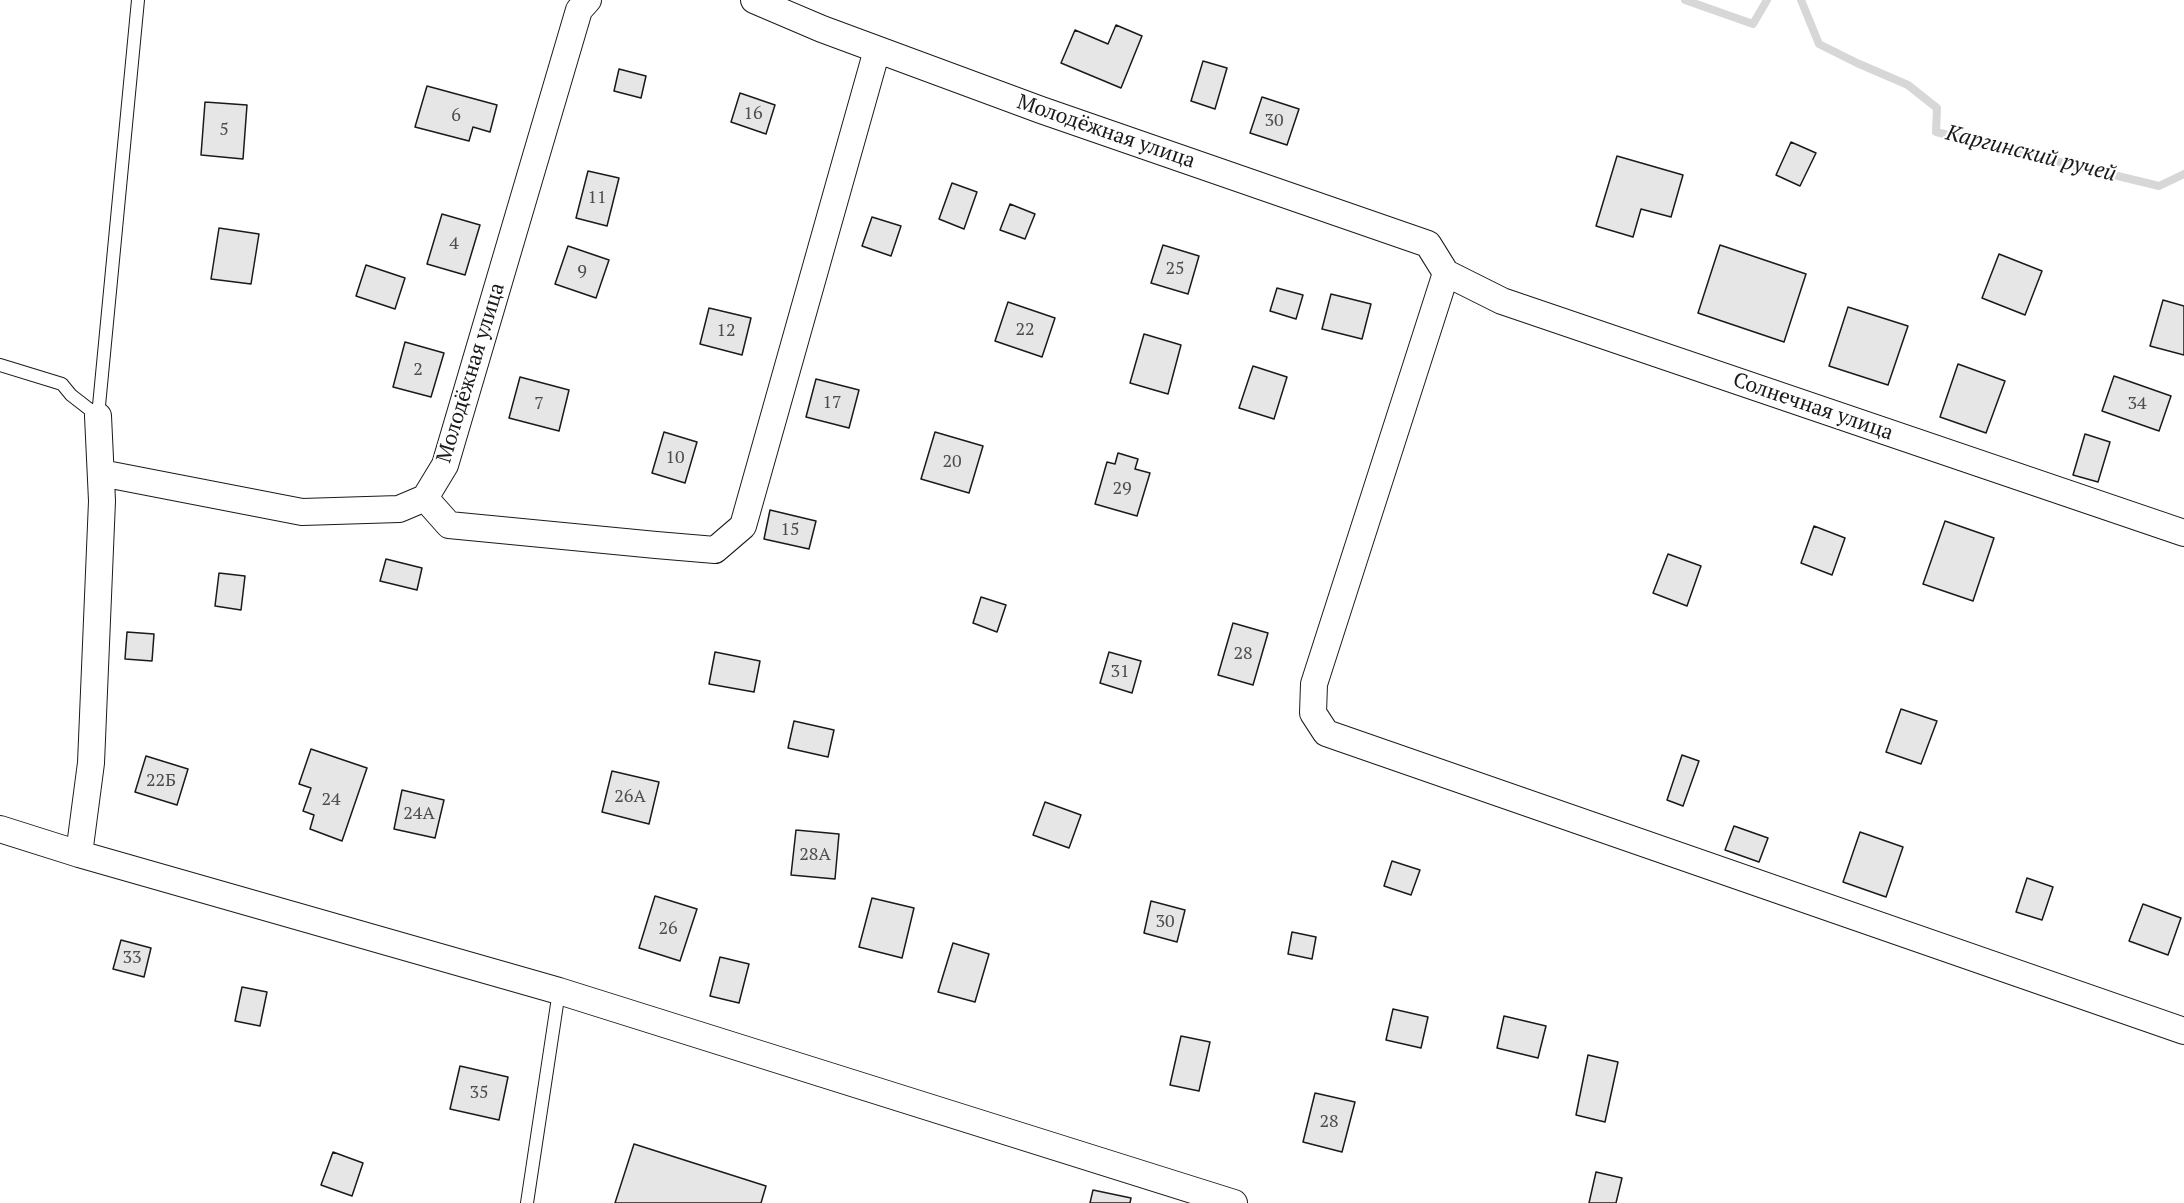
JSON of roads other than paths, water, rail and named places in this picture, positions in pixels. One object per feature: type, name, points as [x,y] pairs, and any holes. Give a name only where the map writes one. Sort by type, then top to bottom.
[{"type":"street","name":"Молодёжная улица","points":[[425,498],[445,465],[579,10],[588,0]]},
{"type":"street","name":"Молодёжная улица","points":[[754,0],[822,30],[1041,110],[1428,244],[1446,273]]},
{"type":"street","points":[[101,473],[302,512],[399,508],[425,498],[449,525],[715,550],[743,526],[876,50]]},
{"type":"street","points":[[1446,273],[1314,684],[1313,713],[1326,733],[2184,1031]]},
{"type":"street","name":"Солнечная улица","points":[[1446,273],[1502,301],[2184,533]]},
{"type":"street","points":[[79,854],[91,763],[102,501],[98,416]]},
{"type":"street","points":[[0,830],[559,991],[1234,1203]]},
{"type":"lane","points":[[98,416],[138,0]]},
{"type":"lane","points":[[0,365],[62,384],[98,416]]},
{"type":"lane","points":[[527,1203],[559,991]]},
{"type":"waterway","name":"Каргинский ручей","points":[[1685,0],[1753,24],[1767,0]]},
{"type":"waterway","name":"Каргинский ручей","points":[[1801,0],[1819,44],[1908,85],[1937,108],[1936,132],[2159,186],[2184,174]]}]
